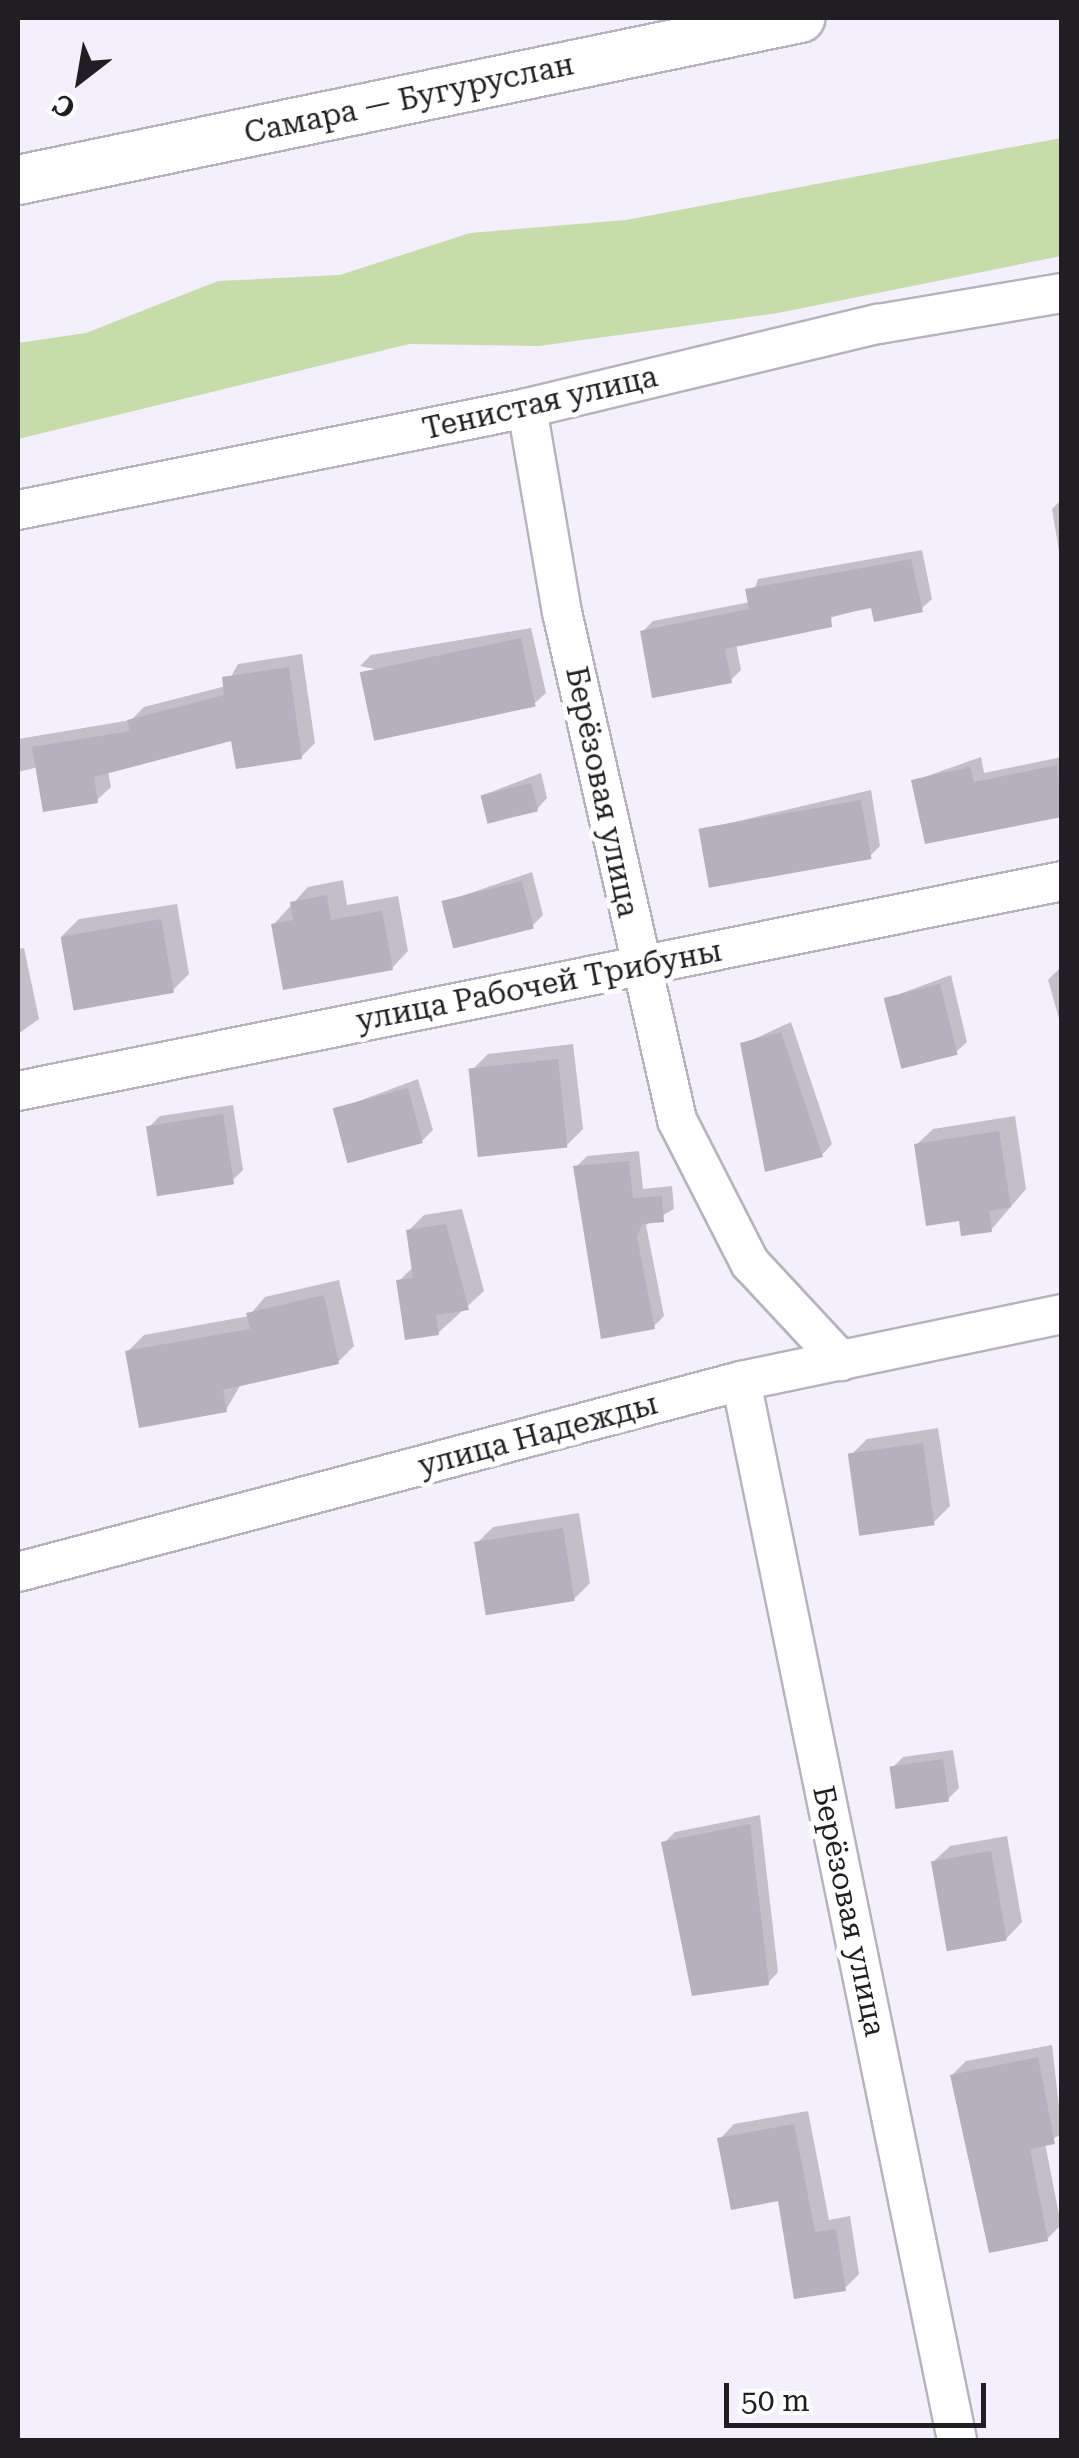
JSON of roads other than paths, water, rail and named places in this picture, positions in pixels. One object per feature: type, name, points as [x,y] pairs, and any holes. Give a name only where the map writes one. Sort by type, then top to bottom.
[{"type":"main road","name":"Самара — Бугуруслан","points":[[18,180],[800,18]]},
{"type":"street","name":"Тенистая улица","points":[[18,510],[527,408],[878,324],[1062,293]]},
{"type":"street","name":"Берёзовая улица","points":[[527,408],[640,966],[693,1152],[750,1263],[841,1361]]},
{"type":"street","name":"улица Рабочей Трибуны","points":[[18,1091],[1062,881]]},
{"type":"street","name":"улица Надежды","points":[[18,1572],[741,1381],[1062,1314]]},
{"type":"street","name":"Берёзовая улица","points":[[741,1381],[957,2440]]}]
